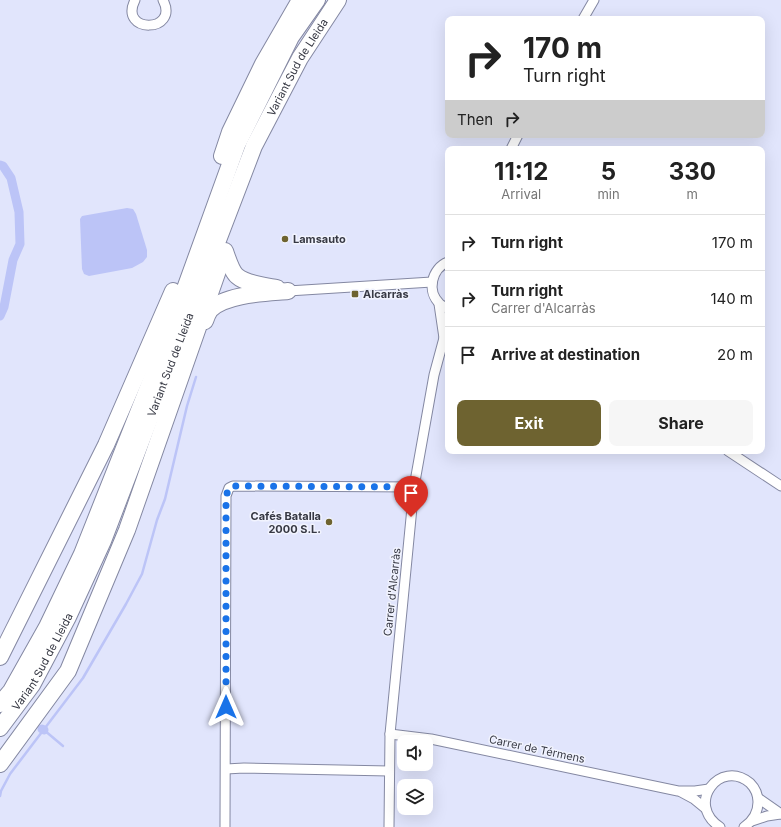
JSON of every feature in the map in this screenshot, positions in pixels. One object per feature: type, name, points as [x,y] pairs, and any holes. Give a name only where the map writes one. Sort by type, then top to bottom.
[{"type":"highway","points":[[196,238],[230,132],[263,64],[300,0]]},
{"type":"highway","name":"Variant Sud de Lleida","points":[[0,704],[11,691],[47,627],[82,554],[161,355],[237,145],[291,37],[317,0]]},
{"type":"highway","name":"Variant Sud de Lleida","points":[[0,728],[32,685],[68,617],[103,541],[254,146],[300,58],[338,0]]},
{"type":"highway","points":[[0,764],[68,671],[127,530],[262,144],[300,58]]},
{"type":"highway","points":[[0,657],[106,445],[237,145]]},
{"type":"highway","points":[[225,251],[228,261],[236,276],[251,282],[288,291]]},
{"type":"highway","points":[[190,352],[210,310],[223,301],[247,296],[288,291]]},
{"type":"street","points":[[135,0],[132,9],[136,20],[145,26],[155,25],[164,17],[165,6],[163,0]]},
{"type":"street","points":[[585,16],[594,0]]},
{"type":"street","points":[[288,291],[432,282],[436,272],[445,263]]},
{"type":"street","name":"Carrer d'Alcarràs","points":[[432,282],[433,294],[440,304],[445,330]]},
{"type":"street","points":[[440,304],[445,307]]},
{"type":"street","name":"Carrer d'Alcarràs","points":[[389,827],[390,734],[414,487],[434,375],[445,338]]},
{"type":"street","points":[[733,454],[781,486]]},
{"type":"street","points":[[225,827],[226,496],[229,488],[233,486],[414,487]]},
{"type":"street","name":"Carrer de Térmens","points":[[390,734],[431,739],[678,791],[709,789]]},
{"type":"street","points":[[226,768],[389,771]]},
{"type":"street","points":[[720,827],[708,816],[705,808],[706,795],[714,782],[721,778],[730,776],[746,780],[752,785],[758,798],[756,815],[748,824]]},
{"type":"street","name":"Carrer de Térmens","points":[[678,791],[694,799],[705,808]]},
{"type":"street","points":[[758,798],[781,814]]},
{"type":"street","points":[[748,824],[767,816],[781,814]]},
{"type":"water","points":[[127,208],[133,209],[136,214],[147,250],[147,257],[143,262],[132,268],[89,276],[84,274],[82,269],[80,219],[82,216]]},
{"type":"waterway","points":[[0,165],[3,166],[11,178],[19,212],[20,244],[13,260],[4,307],[0,316]]},
{"type":"waterway","points":[[0,796],[10,774],[83,678],[142,574],[157,520],[165,499],[187,406],[196,377]]},
{"type":"waterway","points":[[44,730],[63,746]]},
{"type":"place","name":"Lamsauto","points":[[285,239]]},
{"type":"place","name":"Alcarràs","points":[[355,294]]},
{"type":"place","name":"Cafés Batalla 2000 S.L.","points":[[329,522]]},
{"type":"route","points":[[226,707],[226,496],[229,488],[233,486],[414,487],[411,517]]}]
